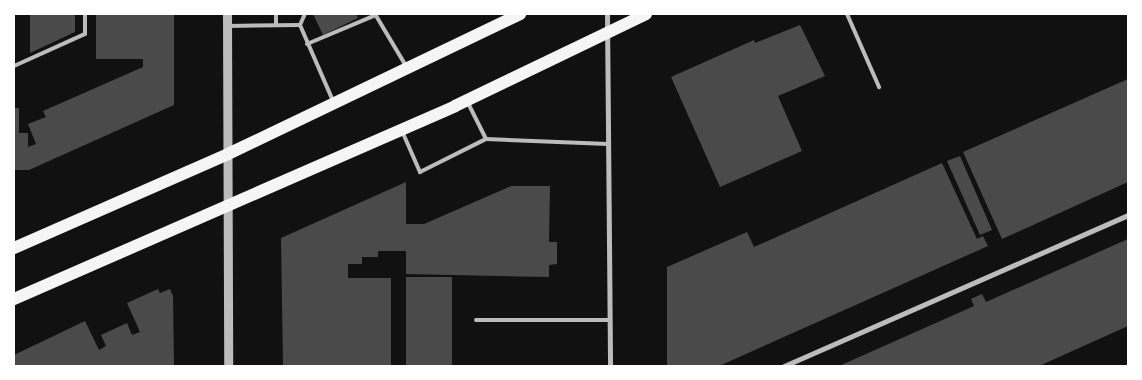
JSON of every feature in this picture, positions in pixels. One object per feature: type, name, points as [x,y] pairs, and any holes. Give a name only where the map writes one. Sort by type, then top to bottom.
[{"type":"main road","points":[[14,248],[228,154],[520,14]]},
{"type":"main road","points":[[14,299],[467,100],[646,14]]},
{"type":"street","points":[[227,14],[228,366]]},
{"type":"street","points":[[607,14],[610,366]]},
{"type":"street","points":[[784,366],[1128,214]]},
{"type":"lane","points":[[14,66],[85,34],[85,14]]},
{"type":"lane","points":[[276,14],[276,24]]},
{"type":"lane","points":[[306,14],[300,25],[334,102]]},
{"type":"lane","points":[[307,44],[376,14],[406,68]]},
{"type":"lane","points":[[847,14],[879,87]]},
{"type":"lane","points":[[227,26],[300,25]]},
{"type":"lane","points":[[467,100],[486,139]]},
{"type":"lane","points":[[401,129],[420,172],[486,139],[608,144]]},
{"type":"lane","points":[[476,320],[609,320]]},
{"type":"building","points":[[30,14],[75,14],[75,32],[30,53]]},
{"type":"building","points":[[96,14],[174,14],[174,105],[29,170],[14,170],[14,108],[19,108],[19,133],[28,133],[28,147],[36,144],[28,124],[46,117],[43,111],[143,67],[143,59],[96,59]]},
{"type":"building","points":[[313,14],[356,14],[358,18],[323,35]]},
{"type":"building","points":[[800,25],[825,76],[778,96],[802,151],[720,187],[671,77],[754,40],[755,43]]},
{"type":"building","points":[[1128,79],[1128,182],[1002,239],[963,152]]},
{"type":"building","points":[[960,156],[992,230],[980,235],[947,161]]},
{"type":"building","points":[[942,163],[977,239],[983,236],[988,246],[719,366],[667,366],[667,267],[747,232],[754,247]]},
{"type":"building","points":[[406,182],[406,224],[424,224],[511,186],[550,186],[549,242],[557,242],[557,264],[549,265],[549,277],[406,274],[406,251],[378,251],[378,257],[362,257],[362,264],[348,264],[348,278],[391,278],[391,366],[283,366],[281,238]]},
{"type":"building","points":[[1128,239],[1128,326],[1039,366],[839,366],[974,306],[971,299],[982,294],[986,302]]},
{"type":"building","points":[[406,277],[452,277],[452,366],[406,366]]},
{"type":"building","points":[[158,289],[160,293],[170,289],[173,296],[174,366],[14,366],[14,355],[85,321],[99,350],[106,346],[101,335],[127,323],[132,335],[140,332],[127,303]]}]
